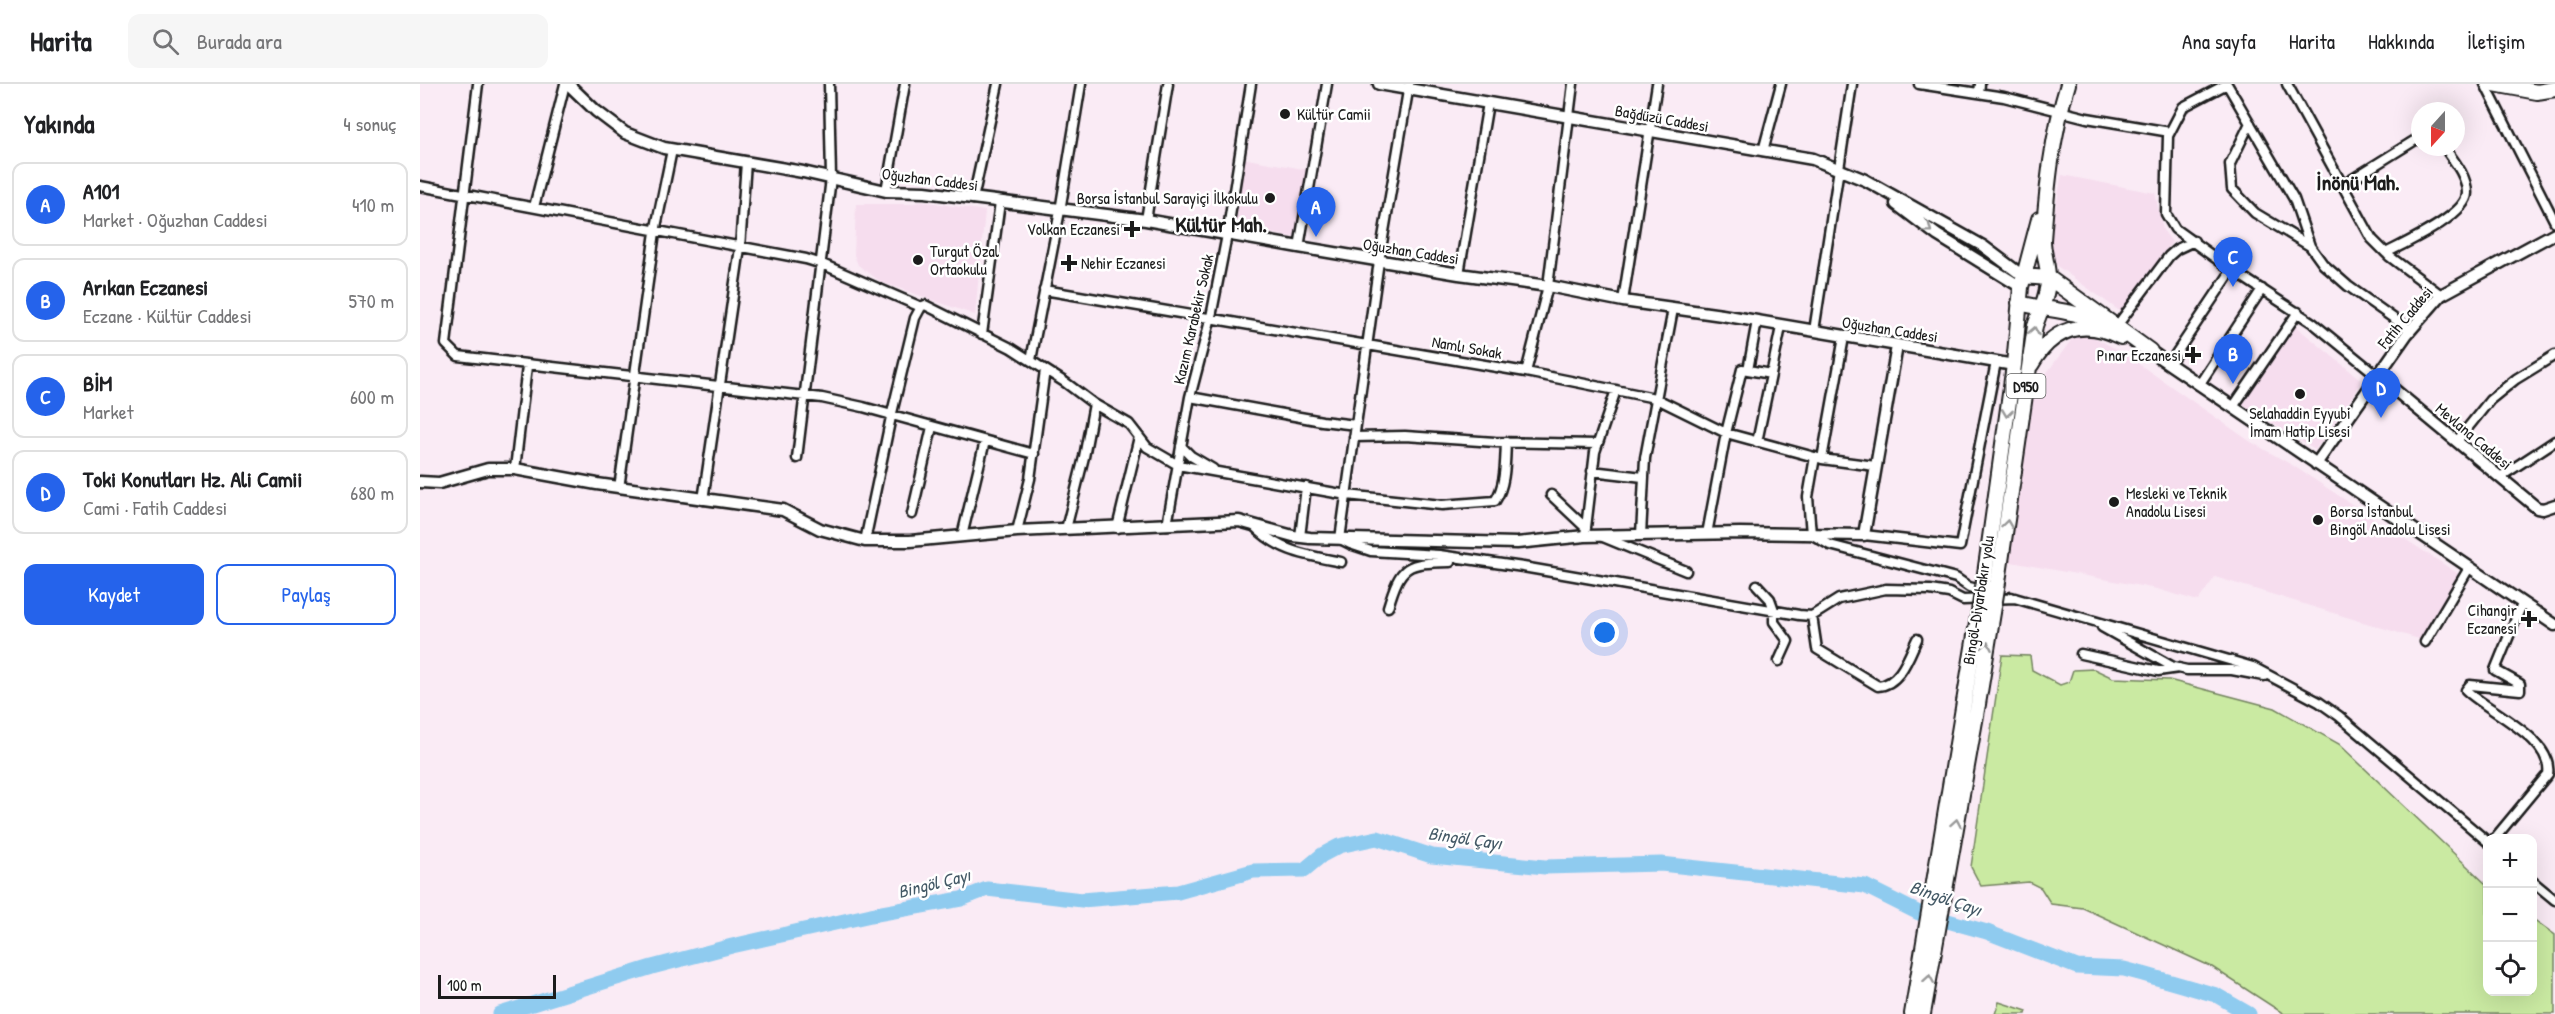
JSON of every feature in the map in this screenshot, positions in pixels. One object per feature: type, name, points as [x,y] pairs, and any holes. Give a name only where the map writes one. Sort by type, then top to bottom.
[{"type":"main road","name":"Bingöl-Diyarbakır yolu","points":[[1923,1014],[1929,944],[1939,880],[2035,326],[2047,293],[2049,278],[2043,245],[2047,190],[2060,111],[2068,84]]},
{"type":"main road","points":[[2494,84],[2537,92],[2555,89]]},
{"type":"main road","name":"Bingöl-Diyarbakır yolu","points":[[1991,581],[2022,282],[2047,190]]},
{"type":"main road","points":[[2022,282],[2049,278],[2150,351]]},
{"type":"main road","points":[[2019,303],[2041,309],[2088,316],[2150,351]]},
{"type":"main road","points":[[2029,369],[2038,352],[2058,335],[2073,328],[2083,327],[2111,332],[2150,351]]},
{"type":"main road","name":"Bingöl-Diyarbakır yolu","points":[[1912,1014],[1929,944]]},
{"type":"street","points":[[477,84],[446,344],[453,353],[463,358],[527,366],[803,396],[863,407],[891,417],[1034,454]]},
{"type":"street","points":[[534,207],[566,84]]},
{"type":"street","name":"Oğuzhan Caddesi","points":[[566,84],[625,133],[672,150],[803,172],[886,191],[925,192],[1060,211],[1146,219],[1379,261],[1548,286],[1623,301],[1757,321],[1781,327],[2014,365]]},
{"type":"street","points":[[797,458],[831,178],[829,84]]},
{"type":"street","points":[[886,191],[906,84]]},
{"type":"street","points":[[973,199],[998,84]]},
{"type":"street","points":[[1031,360],[1060,211],[1081,84]]},
{"type":"street","points":[[1146,219],[1168,84]]},
{"type":"street","name":"Kazım Karabekir Sokak","points":[[1167,525],[1190,397],[1211,317],[1227,235],[1251,84]]},
{"type":"street","points":[[1299,247],[1327,84]]},
{"type":"street","name":"Bağdüzü Caddesi","points":[[1379,84],[1409,86],[1488,103],[1813,159],[1865,180],[1983,246],[2022,282]]},
{"type":"street","points":[[1526,372],[1548,286],[1573,84]]},
{"type":"street","points":[[1623,301],[1658,84]]},
{"type":"street","points":[[1763,151],[1781,84]]},
{"type":"street","points":[[1814,331],[1852,84]]},
{"type":"street","points":[[1922,84],[1979,89],[2060,111],[2170,132]]},
{"type":"street","points":[[2378,376],[2298,312],[2232,270],[2175,229],[2166,214],[2170,132],[2183,107],[2227,84],[2294,199],[2310,246],[2323,264],[2348,286],[2410,330]]},
{"type":"street","points":[[2287,84],[2372,239],[2386,253],[2441,295]]},
{"type":"street","points":[[2485,84],[2555,222]]},
{"type":"street","points":[[1340,538],[1366,345],[1409,86]]},
{"type":"street","points":[[1459,274],[1488,103]]},
{"type":"street","points":[[2250,123],[2230,164],[2232,189],[2255,213],[2310,246]]},
{"type":"street","points":[[2343,185],[2411,142]]},
{"type":"street","points":[[619,488],[654,232],[672,150]]},
{"type":"street","points":[[2386,253],[2455,214],[2465,203],[2467,194],[2464,177],[2450,156]]},
{"type":"street","points":[[703,500],[740,248],[746,162]]},
{"type":"street","points":[[420,186],[822,264],[921,307],[925,305],[933,308],[1031,360],[1094,404],[1129,424],[1156,454],[1178,465],[1347,495],[1442,505],[1495,501],[1503,478],[1506,442]]},
{"type":"street","points":[[982,334],[1000,202]]},
{"type":"street","name":"Fatih Caddesi","points":[[2316,464],[2410,330],[2441,295],[2555,233]]},
{"type":"street","points":[[2116,327],[2169,256],[2177,249],[2194,241]]},
{"type":"street","points":[[2169,364],[2232,270]]},
{"type":"street","points":[[2199,385],[2262,289]]},
{"type":"street","name":"Namlı Sokak","points":[[1044,290],[1526,372],[1655,398],[1726,433],[1819,458],[1875,466]]},
{"type":"street","points":[[865,541],[891,417],[915,318],[921,307]]},
{"type":"street","points":[[1641,535],[1643,477],[1655,398],[1673,309]]},
{"type":"street","points":[[2233,407],[2298,312]]},
{"type":"street","points":[[1748,370],[1757,321]]},
{"type":"street","points":[[1757,442],[1781,327]]},
{"type":"street","points":[[1810,534],[1808,497],[1819,458],[1844,337]]},
{"type":"street","points":[[1864,535],[1897,346]]},
{"type":"street","points":[[2150,351],[2555,625]]},
{"type":"street","points":[[2457,441],[2490,400],[2516,379],[2555,355]]},
{"type":"street","points":[[1601,536],[1864,535],[1960,546],[1995,362]]},
{"type":"street","points":[[515,469],[527,366]]},
{"type":"street","points":[[1707,534],[1726,433],[1742,369],[1771,374]]},
{"type":"street","points":[[1017,531],[1034,454],[1045,370]]},
{"type":"street","name":"Mevlana Caddesi","points":[[2378,376],[2537,508],[2543,509],[2555,505]]},
{"type":"street","points":[[1586,532],[1597,444],[1616,390]]},
{"type":"street","points":[[1190,397],[1322,422],[1356,425]]},
{"type":"street","points":[[1066,530],[1094,404]]},
{"type":"street","points":[[912,514],[932,427]]},
{"type":"street","points":[[1354,437],[1405,436],[1597,444]]},
{"type":"street","points":[[1117,528],[1139,437]]},
{"type":"street","points":[[962,536],[985,441]]},
{"type":"street","points":[[2500,477],[2555,441]]},
{"type":"street","points":[[1181,446],[1191,456],[1216,470]]},
{"type":"street","points":[[420,482],[439,483],[488,469],[515,469],[619,488],[783,510],[820,529],[865,541],[910,541],[1017,531],[1239,521],[1300,537],[1517,543],[1586,532],[1686,571]]},
{"type":"street","points":[[1592,471],[1643,477]]},
{"type":"street","points":[[1300,537],[1306,487]]},
{"type":"street","points":[[1551,495],[1586,532]]},
{"type":"street","points":[[1251,523],[1266,539],[1282,548],[1341,562]]},
{"type":"street","points":[[1810,534],[1830,545],[1956,578],[1969,587],[2214,654],[2253,667],[2319,702],[2339,716],[2483,840]]},
{"type":"street","points":[[1340,538],[1371,551],[1439,555],[1523,567],[1812,616],[1839,599],[1886,589],[1930,590],[1949,593],[1963,600],[2014,598]]},
{"type":"street","points":[[1388,607],[1401,572],[1412,565],[1472,561]]},
{"type":"street","points":[[2426,642],[2469,568]]},
{"type":"street","points":[[1757,585],[1766,592],[1774,610],[1774,622],[1788,641],[1779,661]]},
{"type":"street","points":[[2498,834],[2548,774],[2549,766],[2541,749],[2519,729],[2466,690],[2470,685],[2520,690],[2520,684],[2495,670],[2499,654],[2522,604]]},
{"type":"street","points":[[1812,616],[1817,649],[1878,686],[1890,683],[1901,671],[1917,639]]},
{"type":"street","points":[[2093,621],[2159,660],[2179,668]]},
{"type":"street","points":[[2081,654],[2158,671],[2179,668],[2232,670],[2274,677]]},
{"type":"street","points":[[2537,885],[2555,900]]},
{"type":"shaded area","name":"Borsa İstanbul Sarayiçi İlkokulu","points":[[1242,158],[1309,170],[1297,238],[1230,225]]},
{"type":"shaded area","points":[[2062,175],[2155,193],[2163,230],[2172,242],[2121,312],[2057,266],[2052,250],[2051,231]]},
{"type":"shaded area","name":"Turgut Özal Ortaokulu","points":[[922,201],[985,211],[975,315],[881,282],[858,265],[854,255],[856,204],[910,204]]},
{"type":"shaded area","name":"Selahaddin Eyyubi İmam Hatip Lisesi","points":[[2293,324],[2360,379],[2360,385],[2315,450],[2241,403]]},
{"type":"shaded area","points":[[2075,335],[2094,337],[2123,353],[2251,442],[2292,465],[2460,575],[2422,640],[2215,577],[2198,601],[2157,589],[2006,561],[2034,390]]},
{"type":"green space","points":[[2002,655],[2030,656],[2032,670],[2060,685],[2069,682],[2073,670],[2094,669],[2113,678],[2169,680],[2275,708],[2339,744],[2483,881],[2483,996],[2537,996],[2537,922],[2555,935],[2555,1014],[2284,1014],[2212,967],[2083,908],[2051,904],[2041,888],[2029,882],[1981,886],[1971,867]]},
{"type":"green space","points":[[1999,1002],[2027,1011],[2026,1014],[1995,1014]]},
{"type":"waterway","name":"Bingöl Çayı","points":[[500,1014],[652,967],[732,946],[871,915],[961,899],[987,889],[1082,900],[1178,892],[1253,871],[1304,870],[1322,855],[1339,846],[1377,838],[1432,856],[1545,867],[1661,864],[1865,886],[1919,913],[1987,932],[2077,967],[2124,969],[2143,974],[2216,995],[2249,1014]]},
{"type":"place","name":"Kültür Camii","points":[[1285,114]]},
{"type":"place","name":"Borsa İstanbul Sarayiçi İlkokulu","points":[[1270,198]]},
{"type":"place","name":"Volkan Eczanesi","points":[[1132,229]]},
{"type":"place","name":"A101","points":[[1316,237]]},
{"type":"place","name":"Turgut Özal Ortaokulu","points":[[918,260]]},
{"type":"place","name":"Nehir Eczanesi","points":[[1069,263]]},
{"type":"place","name":"BİM","points":[[2233,287]]},
{"type":"place","name":"Pınar Eczanesi","points":[[2193,355]]},
{"type":"place","name":"Arıkan Eczanesi","points":[[2233,384]]},
{"type":"place","name":"Selahaddin Eyyubi İmam Hatip Lisesi","points":[[2300,394]]},
{"type":"place","name":"Toki Konutları Hz. Ali Camii","points":[[2381,418]]},
{"type":"place","name":"Mesleki ve Teknik Anadolu Lisesi","points":[[2114,502]]},
{"type":"place","name":"Borsa İstanbul Bingöl Anadolu Lisesi","points":[[2318,520]]},
{"type":"place","name":"Cihangir Eczanesi","points":[[2529,619]]},
{"type":"district","name":"İnönü Mah.","points":[[2358,182]]},
{"type":"district","name":"Kültür Mah.","points":[[1221,224]]}]
